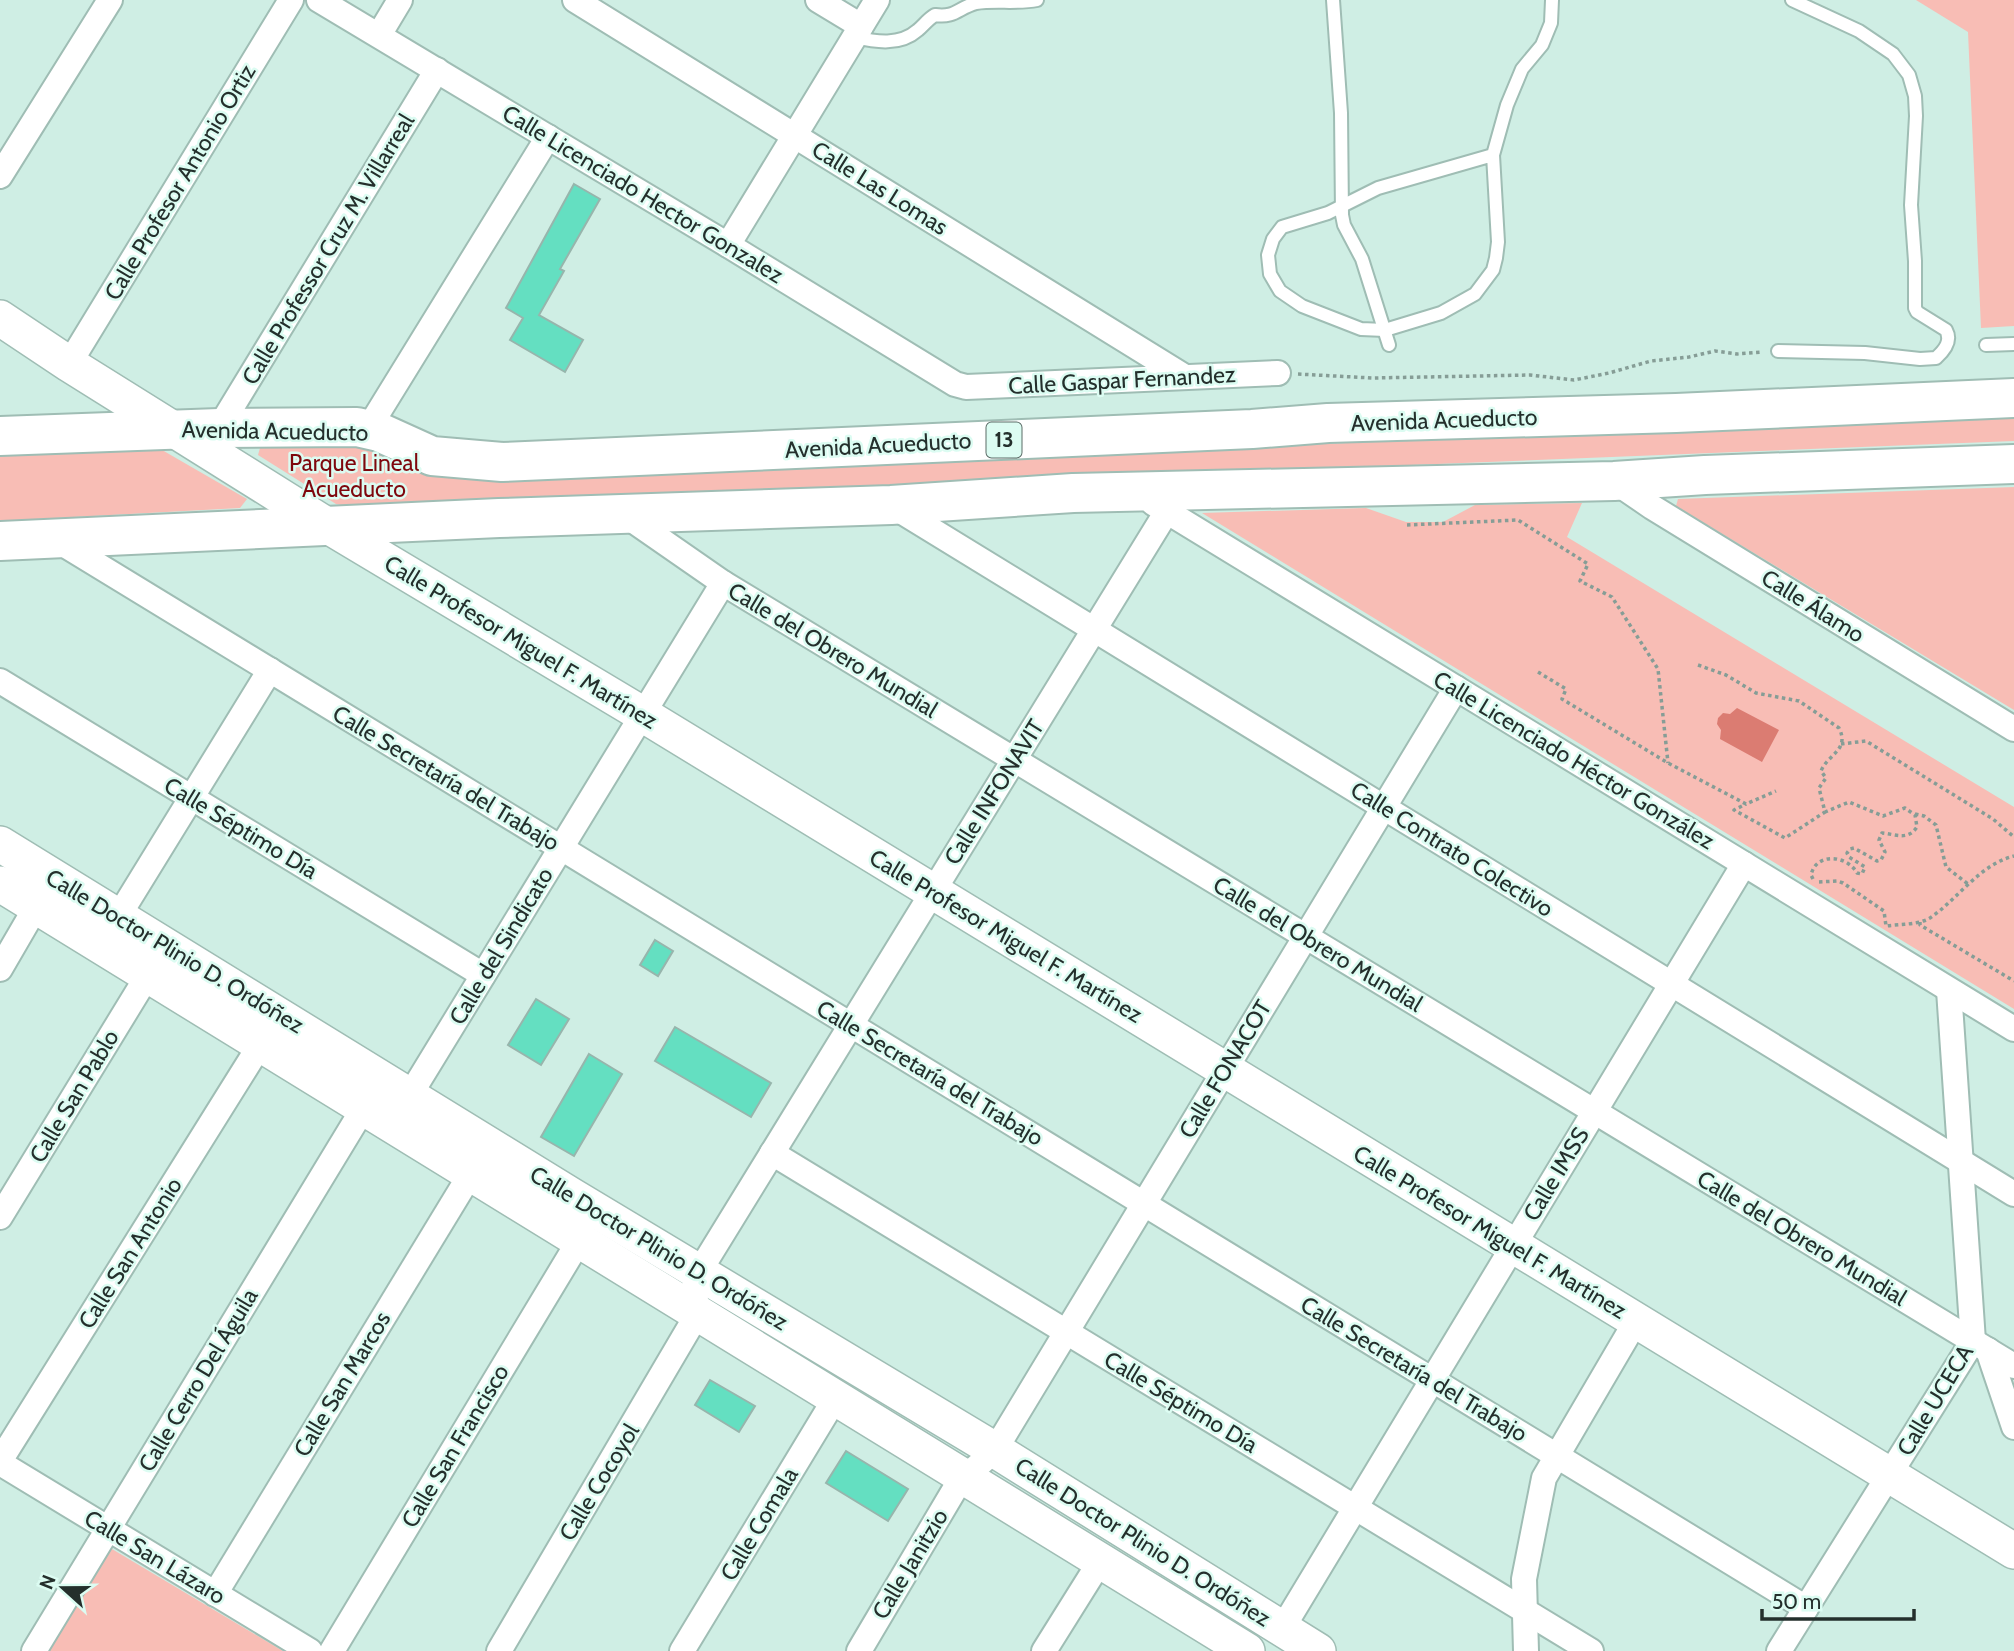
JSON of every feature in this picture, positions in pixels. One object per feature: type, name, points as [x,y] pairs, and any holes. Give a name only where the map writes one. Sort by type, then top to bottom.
[{"type":"main road","name":"Avenida Acueducto","points":[[0,436],[312,426],[368,429],[432,456],[502,462],[1328,423],[1676,413],[2014,398]]},
{"type":"main road","points":[[0,541],[499,518],[891,505],[1012,495],[1135,491],[1173,501],[1705,475],[2014,464]]},
{"type":"street","points":[[0,176],[110,0]]},
{"type":"street","name":"Calle Profesor Antonio Ortiz","points":[[69,364],[291,0]]},
{"type":"street","name":"Calle Licenciado Hector Gonzalez","points":[[319,0],[728,245],[948,381],[966,387]]},
{"type":"street","points":[[379,35],[400,0]]},
{"type":"street","name":"Calle Las Lomas","points":[[575,0],[1185,377]]},
{"type":"street","points":[[818,0],[858,31]]},
{"type":"street","points":[[728,245],[877,0]]},
{"type":"street","name":"Calle Professor Cruz M. Villarreal","points":[[219,428],[437,70]]},
{"type":"street","points":[[368,429],[548,137]]},
{"type":"street","name":"Calle Profesor Miguel F. Martínez","points":[[0,318],[328,526],[642,714],[2014,1551]]},
{"type":"street","name":"Calle Gaspar Fernandez","points":[[966,387],[1278,373]]},
{"type":"street","name":"Calle Álamo","points":[[1614,481],[1652,508],[2014,729]]},
{"type":"street","name":"Calle INFONAVIT","points":[[699,1272],[1173,501]]},
{"type":"street","name":"Calle Licenciado Héctor González","points":[[1173,501],[1456,688],[2014,1029]]},
{"type":"street","name":"Calle Contrato Colectivo","points":[[891,505],[2014,1194]]},
{"type":"street","name":"Calle del Obrero Mundial","points":[[625,515],[723,583],[2014,1366]]},
{"type":"street","name":"Calle Secretaría del Trabajo","points":[[55,538],[1805,1608]]},
{"type":"street","name":"Calle del Sindicato","points":[[377,1117],[410,1095],[723,583]]},
{"type":"street","points":[[118,917],[270,670]]},
{"type":"street","name":"Calle Séptimo Día","points":[[0,681],[483,975]]},
{"type":"street","name":"Calle FONACOT","points":[[961,1477],[972,1471],[995,1450],[1456,688]]},
{"type":"street","name":"Calle Doctor Plinio D. Ordóñez","points":[[0,844],[572,1196],[995,1450],[1318,1651]]},
{"type":"street","name":"Calle IMSS","points":[[1271,1622],[1355,1508],[1744,864]]},
{"type":"street","name":"Calle Doctor Plinio D. Ordóñez","points":[[0,884],[470,1175],[836,1397],[961,1477],[1101,1560],[1232,1647]]},
{"type":"street","points":[[0,969],[36,907]]},
{"type":"street","name":"Calle San Pablo","points":[[0,1217],[148,975]]},
{"type":"street","name":"Calle UCECA","points":[[1779,1651],[1889,1475],[1980,1346],[1960,1161],[1949,990]]},
{"type":"street","name":"Calle San Antonio","points":[[0,1462],[260,1045]]},
{"type":"street","name":"Calle Cerro Del Águila","points":[[34,1651],[108,1529],[377,1117]]},
{"type":"street","name":"Calle Séptimo Día","points":[[772,1153],[1591,1651]]},
{"type":"street","name":"Calle San Marcos","points":[[215,1594],[470,1175]]},
{"type":"street","points":[[566,1233],[572,1196]]},
{"type":"street","name":"Calle San Francisco","points":[[332,1651],[566,1233]]},
{"type":"street","points":[[698,1313],[694,1287],[699,1272]]},
{"type":"street","name":"Calle Cocoyol","points":[[499,1651],[698,1313]]},
{"type":"street","points":[[1526,1651],[1524,1579],[1544,1478],[1636,1321]]},
{"type":"street","points":[[1980,1346],[2014,1427]]},
{"type":"street","name":"Calle Comala","points":[[682,1651],[836,1397]]},
{"type":"street","name":"Calle San Lázaro","points":[[0,1462],[310,1651]]},
{"type":"street","name":"Calle Janitzio","points":[[859,1651],[961,1477]]},
{"type":"street","points":[[1044,1651],[1101,1560]]},
{"type":"street","points":[[1232,1647],[1271,1622]]},
{"type":"lane","points":[[858,31],[890,42],[918,31],[935,15],[950,16],[984,2],[1037,0]]},
{"type":"lane","points":[[1333,0],[1341,113],[1344,225],[1362,259],[1390,345]]},
{"type":"lane","points":[[1493,155],[1378,188],[1328,214],[1282,227],[1273,239],[1268,255],[1270,274],[1280,291],[1302,306],[1362,329],[1385,330],[1441,313],[1464,303],[1485,284],[1493,270],[1497,242],[1493,155],[1507,105],[1522,69],[1542,46],[1551,23],[1552,0]]},
{"type":"lane","points":[[1778,351],[1936,358],[1947,346],[1948,340],[1946,330],[1917,312],[1915,308],[1911,205],[1916,116],[1915,96],[1909,75],[1893,54],[1859,31],[1792,0]]},
{"type":"lane","points":[[1986,345],[2014,344]]},
{"type":"path","points":[[1278,373],[1372,379],[1530,375],[1574,380],[1651,361],[1715,351],[1737,354],[1778,351]]},
{"type":"path","points":[[1408,525],[1518,520],[1588,564],[1580,581],[1612,597],[1658,669],[1668,763]]},
{"type":"path","points":[[1698,665],[1732,678],[1756,693],[1799,701],[1839,728],[1842,744],[1836,755],[1826,761],[1821,771],[1826,778],[1819,788],[1825,812]]},
{"type":"path","points":[[1538,672],[1566,689],[1562,699],[1668,763],[1746,804]]},
{"type":"path","points":[[1842,744],[1866,741],[1993,819],[2014,837]]},
{"type":"path","points":[[1776,791],[1734,810],[1785,838],[1825,812],[1849,802],[1883,816],[1901,808],[1924,816],[1936,825],[1946,867],[1968,884]]},
{"type":"path","points":[[1913,814],[1917,822],[1913,833],[1905,836],[1881,835],[1880,842],[1885,852],[1881,860],[1877,861],[1854,848],[1848,850],[1849,857],[1864,866],[1862,874],[1857,873],[1852,866],[1832,858],[1822,860],[1814,866],[1811,875],[1813,880],[1837,881],[1864,896],[1884,911],[1886,926],[1920,922],[1929,919],[1968,884],[2004,858],[2014,856]]},
{"type":"path","points":[[1920,922],[1920,925],[2014,981]]},
{"type":"green space","points":[[1916,0],[2014,0],[2014,326],[1981,328],[1968,32]]},
{"type":"green space","name":"Parque Lineal Acueducto","points":[[2014,417],[2014,441],[352,507],[336,504],[258,455],[260,448],[339,445],[369,447],[429,474],[469,477]]},
{"type":"green space","name":"Parque Lineal Acueducto","points":[[155,448],[247,499],[240,508],[0,521],[0,455]]},
{"type":"green space","points":[[2014,487],[2014,710],[1676,506],[1678,499]]},
{"type":"green space","points":[[1582,503],[1567,537],[2014,807],[2014,1009],[1202,513],[1366,508],[1406,522],[1443,522],[1475,505]]},
{"type":"green space","points":[[112,1549],[283,1651],[45,1651]]},
{"type":"shaded area","points":[[1737,708],[1779,730],[1762,762],[1720,739],[1718,718]]},
{"type":"building","points":[[574,184],[600,199],[560,269],[564,271],[539,315],[583,340],[565,372],[510,340],[523,318],[506,308]]},
{"type":"building","points":[[655,940],[673,951],[658,976],[640,965]]},
{"type":"building","points":[[536,999],[569,1019],[541,1065],[508,1045]]},
{"type":"building","points":[[675,1027],[771,1083],[751,1117],[655,1061]]},
{"type":"building","points":[[589,1054],[622,1074],[574,1156],[541,1137]]},
{"type":"building","points":[[710,1380],[755,1406],[739,1432],[695,1405]]},
{"type":"building","points":[[846,1451],[908,1489],[888,1521],[826,1483]]}]
